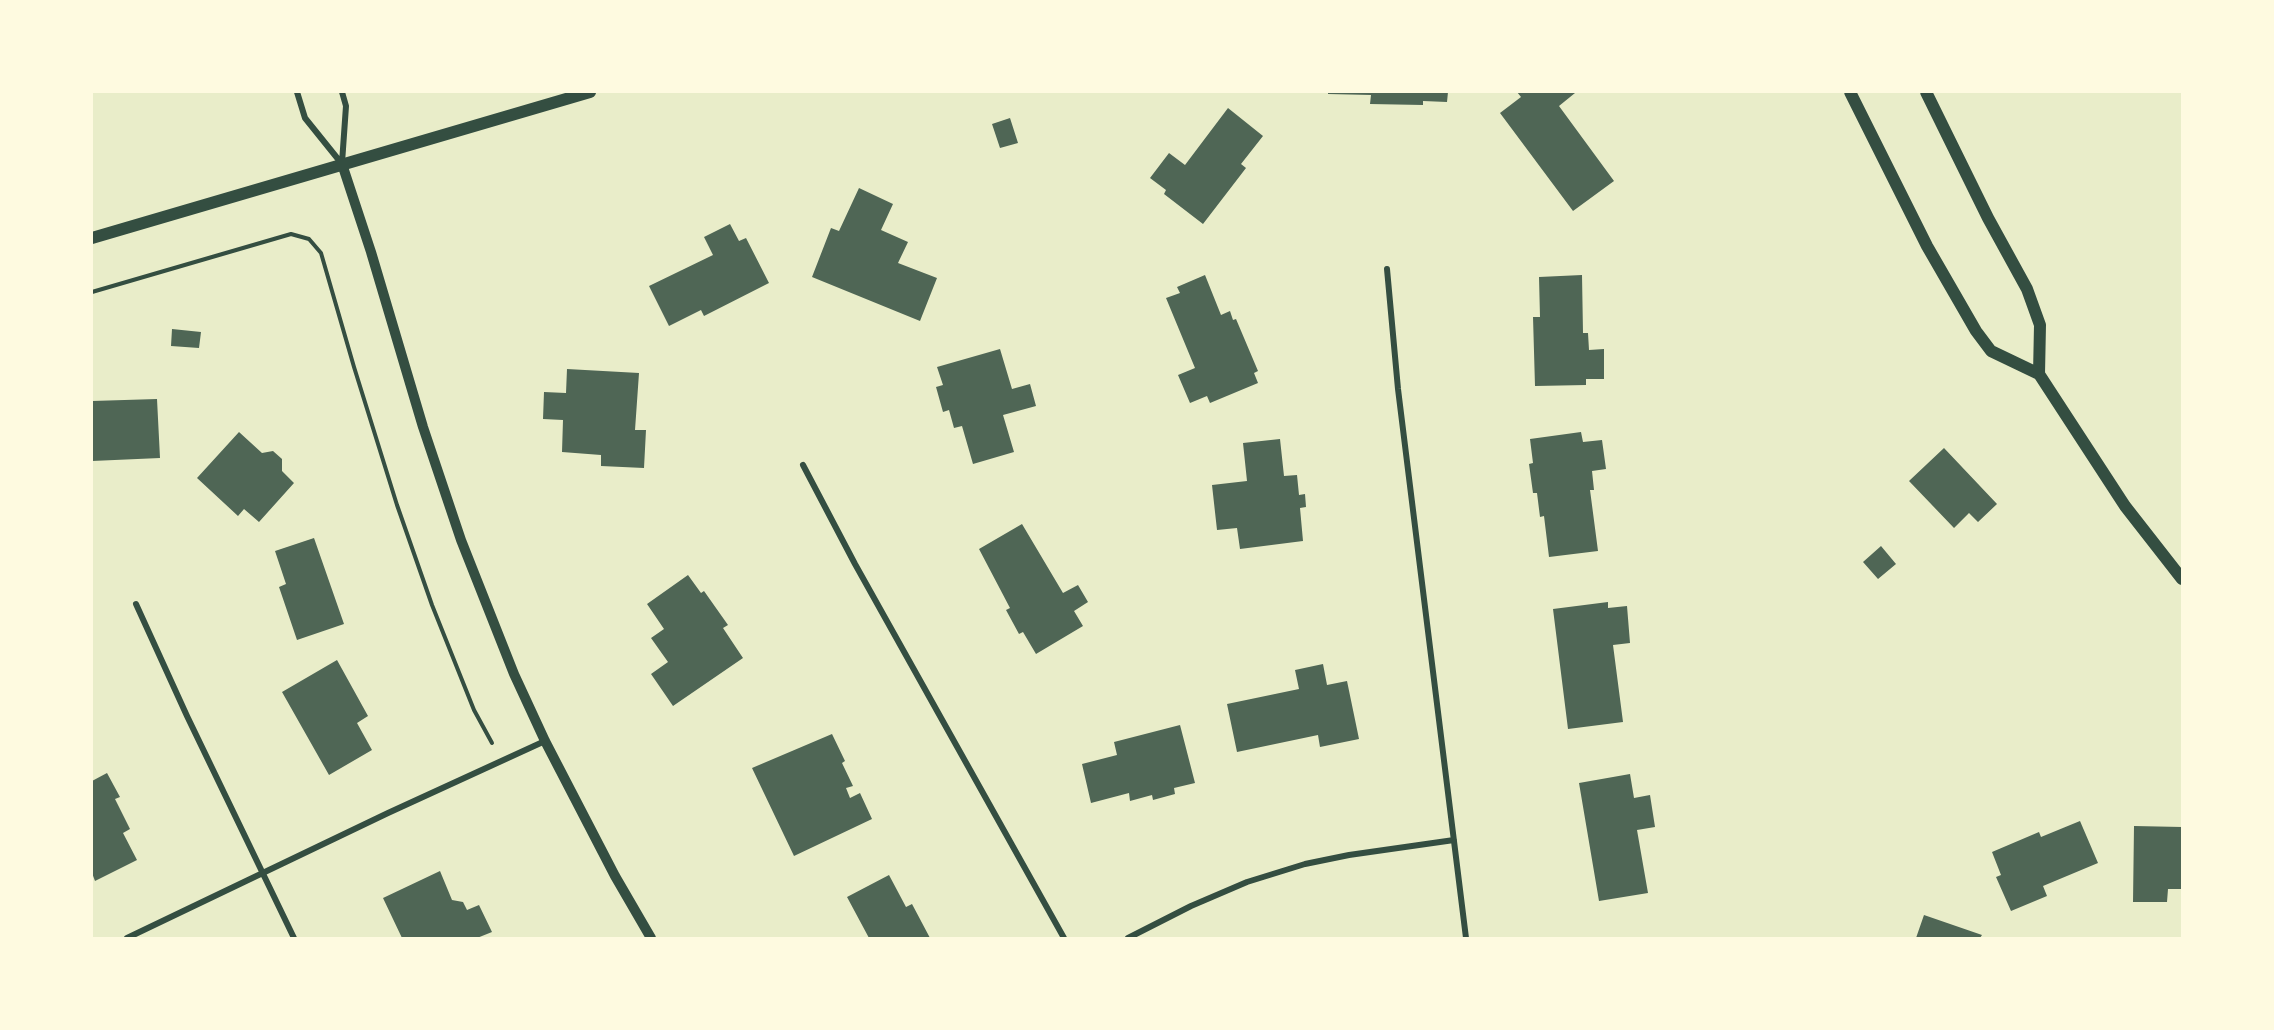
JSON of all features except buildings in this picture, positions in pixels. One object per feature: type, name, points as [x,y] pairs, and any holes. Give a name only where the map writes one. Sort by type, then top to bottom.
[{"type":"main road","points":[[92,238],[590,92]]},
{"type":"main road","points":[[1850,92],[1927,246],[1976,330],[1991,351],[2039,374],[2125,506],[2182,579]]},
{"type":"main road","points":[[1926,92],[1988,218],[2027,289],[2040,325],[2039,374]]},
{"type":"street","points":[[297,92],[305,118],[342,164],[371,252],[423,427],[461,540],[514,674],[545,741],[615,876],[651,939]]},
{"type":"street","points":[[342,92],[346,106],[342,164]]},
{"type":"street","points":[[1387,269],[1398,389],[1466,939]]},
{"type":"street","points":[[803,465],[861,575],[1064,939]]},
{"type":"street","points":[[136,604],[294,939]]},
{"type":"street","points":[[127,939],[545,741]]},
{"type":"street","points":[[1128,939],[1191,906],[1247,882],[1305,864],[1349,855],[1454,840]]},
{"type":"path","points":[[92,292],[291,234],[309,239],[321,253],[394,495],[432,605],[474,710],[501,760]]}]
